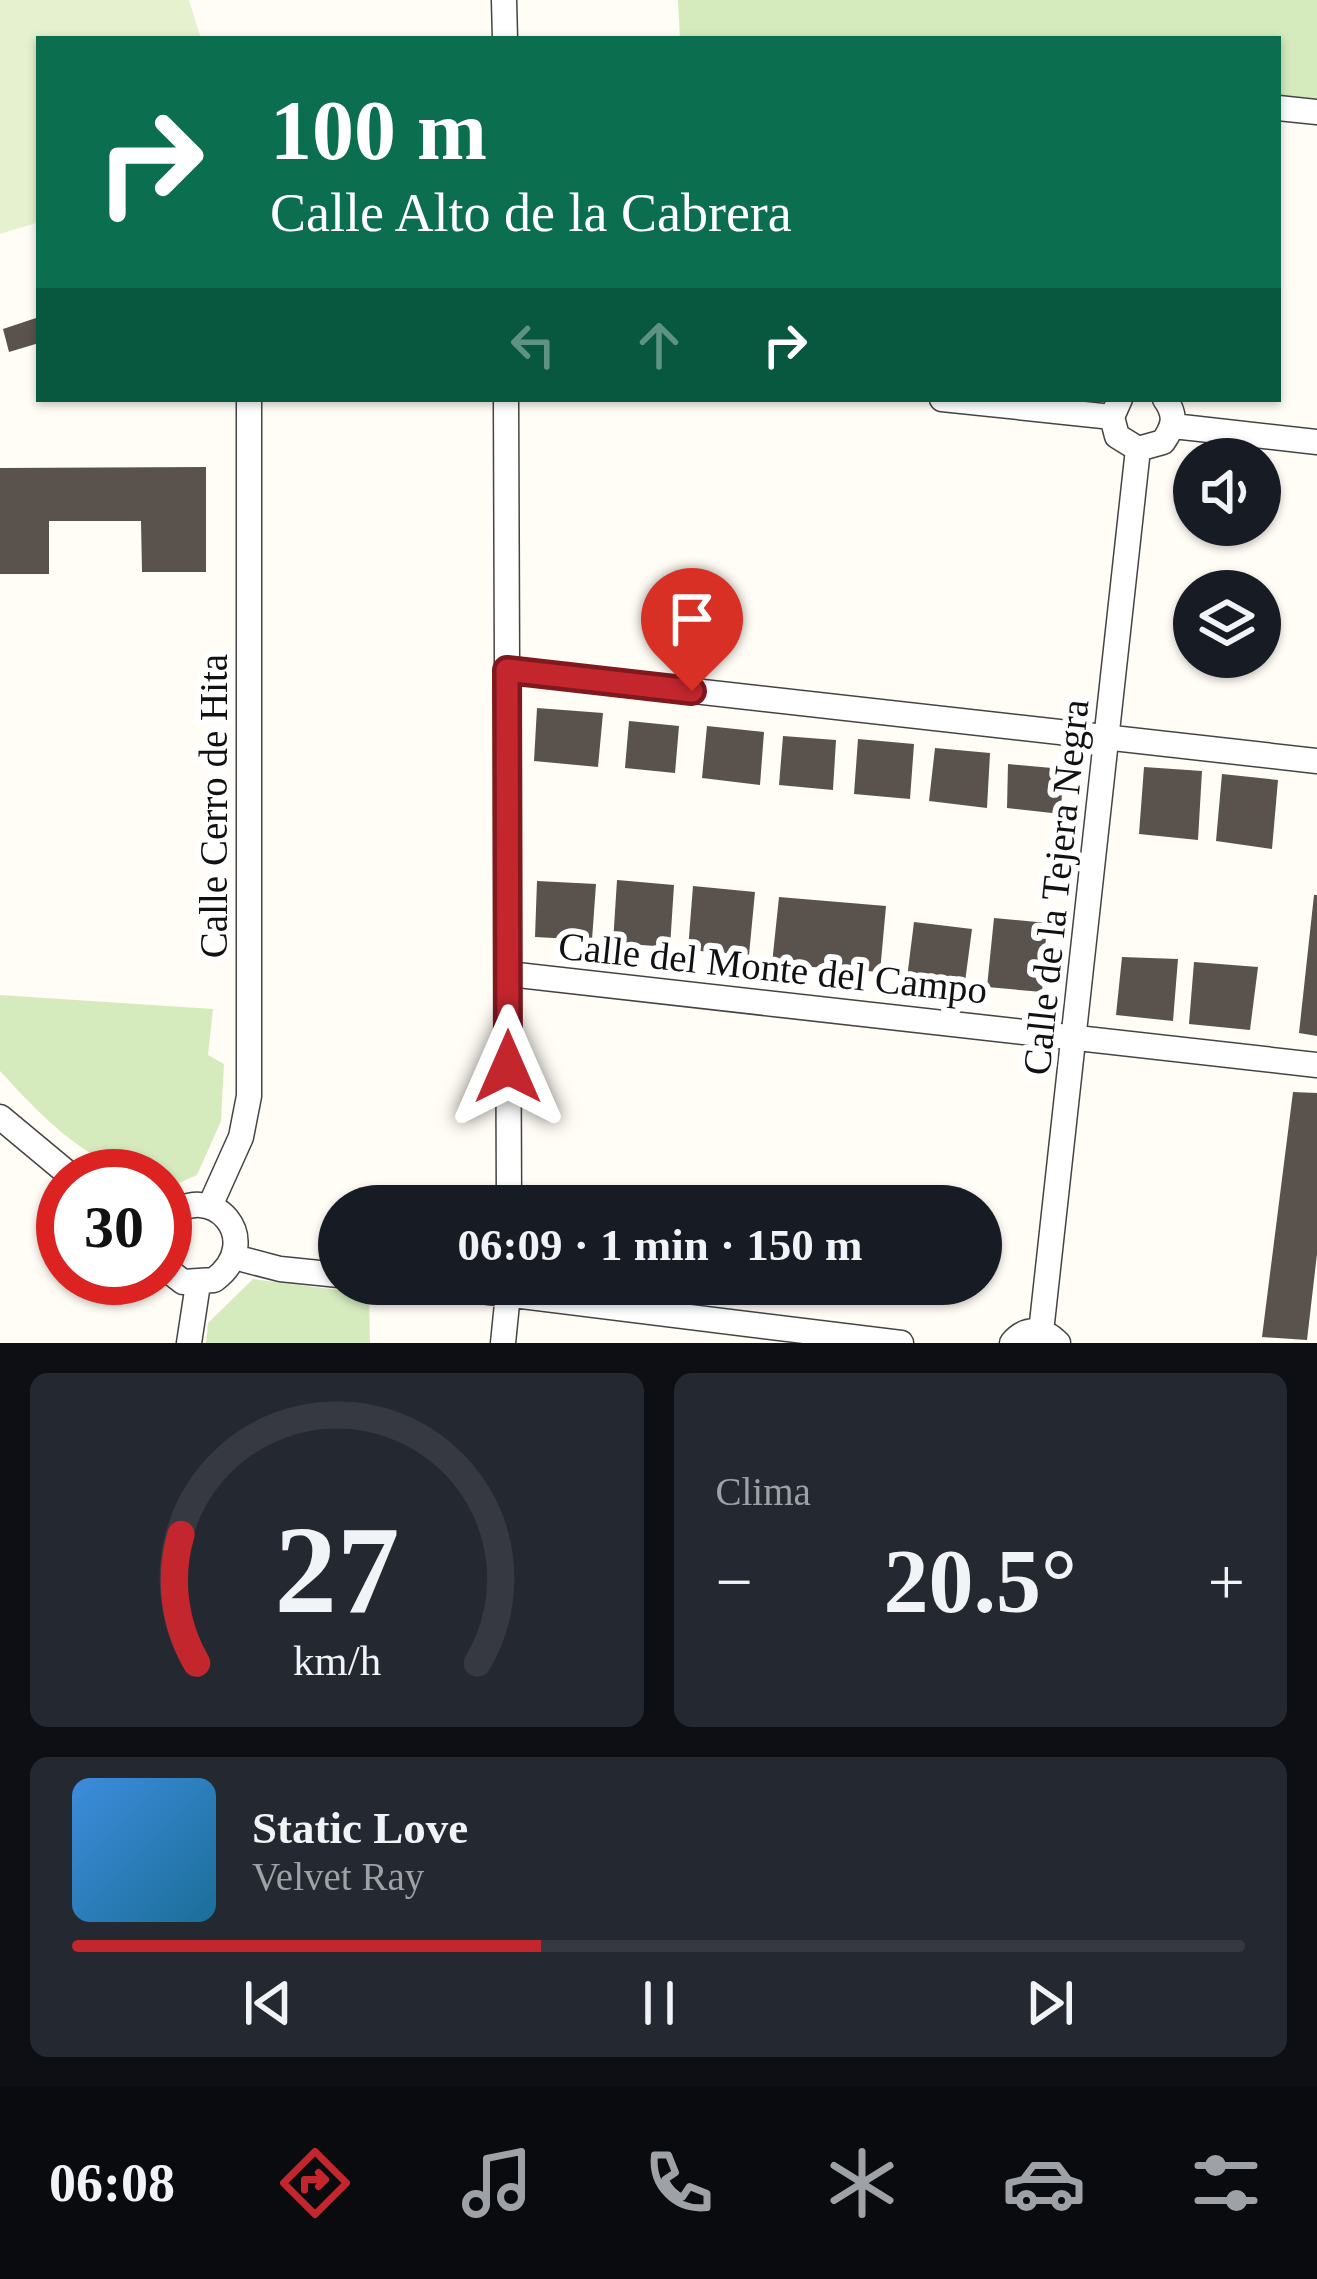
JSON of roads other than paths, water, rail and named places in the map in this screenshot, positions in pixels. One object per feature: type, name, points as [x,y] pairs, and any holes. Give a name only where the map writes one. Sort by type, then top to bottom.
[{"type":"street","points":[[505,0],[505,36]]},
{"type":"street","points":[[1281,108],[1317,112]]},
{"type":"street","name":"Calle Cerro de Hita","points":[[210,1206],[241,1136],[249,1096],[249,402]]},
{"type":"street","points":[[506,402],[509,1185]]},
{"type":"street","points":[[1000,402],[1116,408],[1117,436],[1138,449],[1163,442],[1173,426],[1173,410],[1167,402]]},
{"type":"street","points":[[1173,426],[1317,442]]},
{"type":"street","name":"Calle de la Tejera Negra","points":[[1050,1338],[1075,1038],[1138,449]]},
{"type":"street","points":[[507,670],[1317,761]]},
{"type":"street","name":"Calle del Monte del Campo","points":[[508,974],[1317,1065]]},
{"type":"street","points":[[0,1117],[39,1149]]},
{"type":"street","points":[[192,1207],[210,1206],[233,1227],[234,1257],[226,1271],[192,1283]]},
{"type":"street","points":[[234,1257],[318,1273]]},
{"type":"street","points":[[189,1343],[198,1284]]},
{"type":"street","points":[[503,1343],[507,1305]]},
{"type":"street","points":[[601,1305],[768,1334],[901,1343]]},
{"type":"street","points":[[1012,1343],[1025,1332],[1050,1338]]}]
